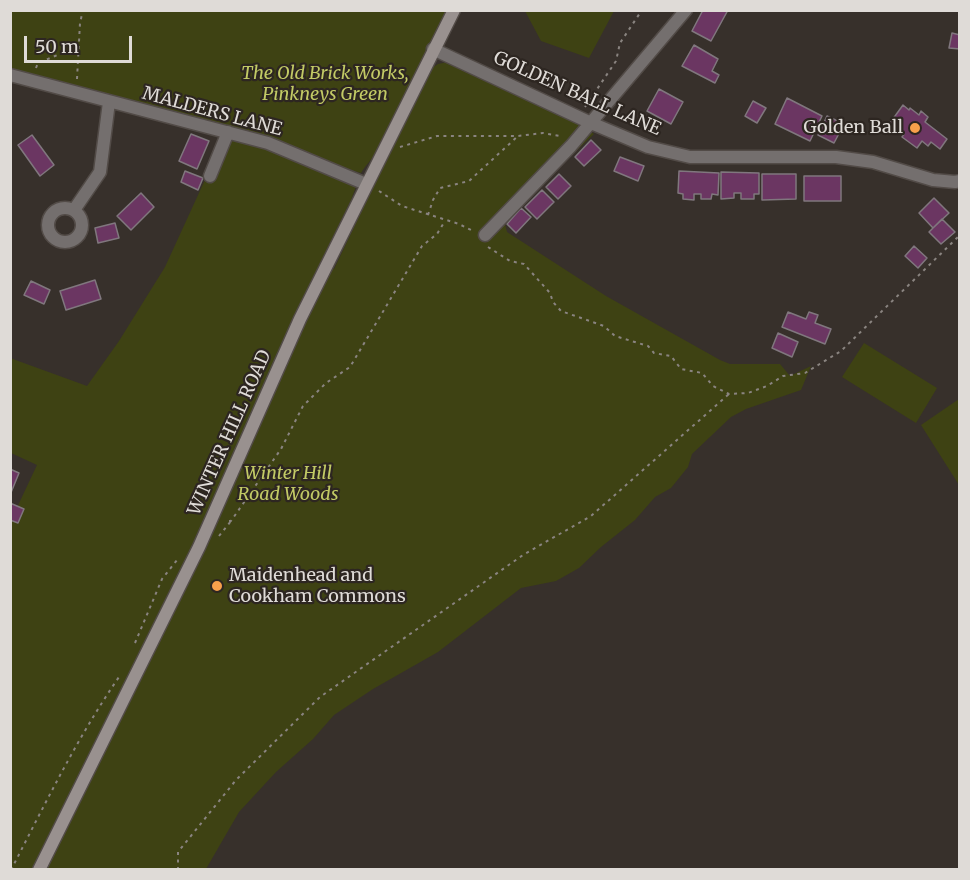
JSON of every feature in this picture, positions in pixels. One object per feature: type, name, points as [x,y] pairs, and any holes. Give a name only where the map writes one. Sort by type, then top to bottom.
[{"type":"street","name":"WINTER HILL ROAD","points":[[39,870],[191,563],[300,319],[453,10]]},
{"type":"street","points":[[485,235],[572,146],[686,10]]},
{"type":"street","name":"GOLDEN BALL LANE","points":[[433,49],[591,123],[648,147],[690,157],[836,157],[873,162],[933,180],[960,181]]},
{"type":"street","name":"MALDERS LANE","points":[[10,75],[268,143],[367,184]]},
{"type":"street","points":[[74,210],[100,172],[109,102]]},
{"type":"street","points":[[210,176],[228,132]]},
{"type":"path","points":[[76,93],[83,10]]},
{"type":"path","points":[[579,117],[616,61],[620,43],[642,10]]},
{"type":"path","points":[[30,80],[38,63],[60,54],[79,52]]},
{"type":"path","points":[[386,144],[398,148],[437,136],[518,136],[543,133],[565,137],[572,146]]},
{"type":"path","points":[[428,215],[440,188],[469,181],[518,136]]},
{"type":"path","points":[[367,184],[402,206],[459,224],[485,235],[488,238],[487,246],[510,261],[524,264],[550,293],[553,302],[561,311],[604,326],[615,336],[648,346],[654,353],[671,356],[681,369],[702,374],[713,386],[729,394],[748,393],[768,386],[783,376],[805,373],[841,351],[960,235]]},
{"type":"path","points":[[217,539],[280,449],[303,406],[326,383],[350,367],[422,246],[437,234],[445,221]]},
{"type":"path","points":[[178,870],[178,852],[236,780],[321,697],[523,555],[591,516],[729,394]]},
{"type":"path","points":[[214,514],[231,521]]},
{"type":"path","points":[[134,646],[162,579],[178,558],[191,563]]},
{"type":"path","points":[[11,870],[57,781],[118,678]]},
{"type":"green space","name":"The Old Brick Works, Pinkneys Green","points":[[10,11],[447,11],[378,149],[361,173],[226,131],[11,72]]},
{"type":"green space","points":[[525,11],[614,11],[589,58],[541,41]]},
{"type":"green space","name":"Winter Hill Road Woods","points":[[448,62],[575,121],[594,134],[504,220],[507,232],[606,296],[720,360],[730,364],[780,364],[790,376],[811,366],[801,390],[746,409],[731,417],[692,454],[688,467],[671,488],[655,497],[635,520],[579,568],[556,581],[521,588],[438,652],[373,689],[334,715],[239,812],[206,869],[11,870],[11,515],[13,516],[37,465],[11,453],[10,358],[87,386],[119,341],[165,267],[226,134],[360,176],[351,200],[320,263],[334,269],[429,70],[438,64]]},
{"type":"green space","points":[[864,343],[937,388],[916,423],[842,377]]},
{"type":"green space","points":[[959,399],[959,485],[921,425]]},
{"type":"building","points":[[703,10],[728,10],[711,41],[692,31]]},
{"type":"building","points":[[952,33],[960,35],[960,49],[949,48]]},
{"type":"building","points":[[694,45],[718,59],[712,71],[719,75],[715,83],[682,66]]},
{"type":"building","points":[[659,89],[683,102],[671,124],[647,111]]},
{"type":"building","points":[[787,98],[822,116],[810,141],[775,124]]},
{"type":"building","points":[[753,101],[766,108],[757,123],[745,116]]},
{"type":"building","name":"Golden Ball","points":[[903,105],[919,115],[921,111],[928,117],[925,122],[947,139],[940,149],[931,142],[928,146],[922,141],[917,148],[902,137],[904,134],[890,123]]},
{"type":"building","points":[[827,116],[844,124],[834,143],[818,135]]},
{"type":"building","points":[[191,134],[209,141],[197,169],[179,161]]},
{"type":"building","points":[[32,135],[54,165],[40,176],[18,145]]},
{"type":"building","points":[[591,140],[601,150],[584,166],[575,157]]},
{"type":"building","points":[[620,157],[644,166],[638,181],[614,171]]},
{"type":"building","points":[[185,171],[203,178],[198,190],[181,182]]},
{"type":"building","points":[[679,171],[719,173],[718,195],[712,194],[711,199],[701,199],[701,194],[694,194],[694,200],[683,199],[683,194],[678,193]]},
{"type":"building","points":[[721,172],[759,173],[759,194],[754,194],[754,199],[741,199],[741,193],[734,193],[734,198],[721,199]]},
{"type":"building","points":[[559,174],[571,186],[558,199],[546,187]]},
{"type":"building","points":[[762,174],[796,174],[796,199],[762,200]]},
{"type":"building","points":[[804,176],[841,176],[841,201],[804,201]]},
{"type":"building","points":[[542,190],[554,202],[537,219],[525,207]]},
{"type":"building","points":[[141,193],[154,207],[131,230],[117,216]]},
{"type":"building","points":[[934,198],[949,213],[933,228],[919,213]]},
{"type":"building","points":[[521,208],[531,217],[516,233],[507,224]]},
{"type":"building","points":[[942,219],[955,232],[941,244],[929,232]]},
{"type":"building","points":[[115,223],[119,238],[98,243],[95,228]]},
{"type":"building","points":[[914,246],[927,258],[918,268],[905,256]]},
{"type":"building","points":[[95,280],[101,299],[66,310],[60,291]]},
{"type":"building","points":[[31,281],[50,290],[44,304],[24,295]]},
{"type":"building","points":[[788,312],[806,319],[809,312],[818,315],[815,323],[831,329],[825,344],[782,327]]},
{"type":"building","points":[[778,333],[798,342],[792,357],[772,348]]},
{"type":"building","points":[[10,469],[19,473],[10,495]]},
{"type":"building","points":[[10,503],[24,509],[18,523],[10,520]]},
{"type":"place","name":"Golden Ball","points":[[915,128]]},
{"type":"place","name":"Maidenhead and Cookham Commons","points":[[217,586]]}]
